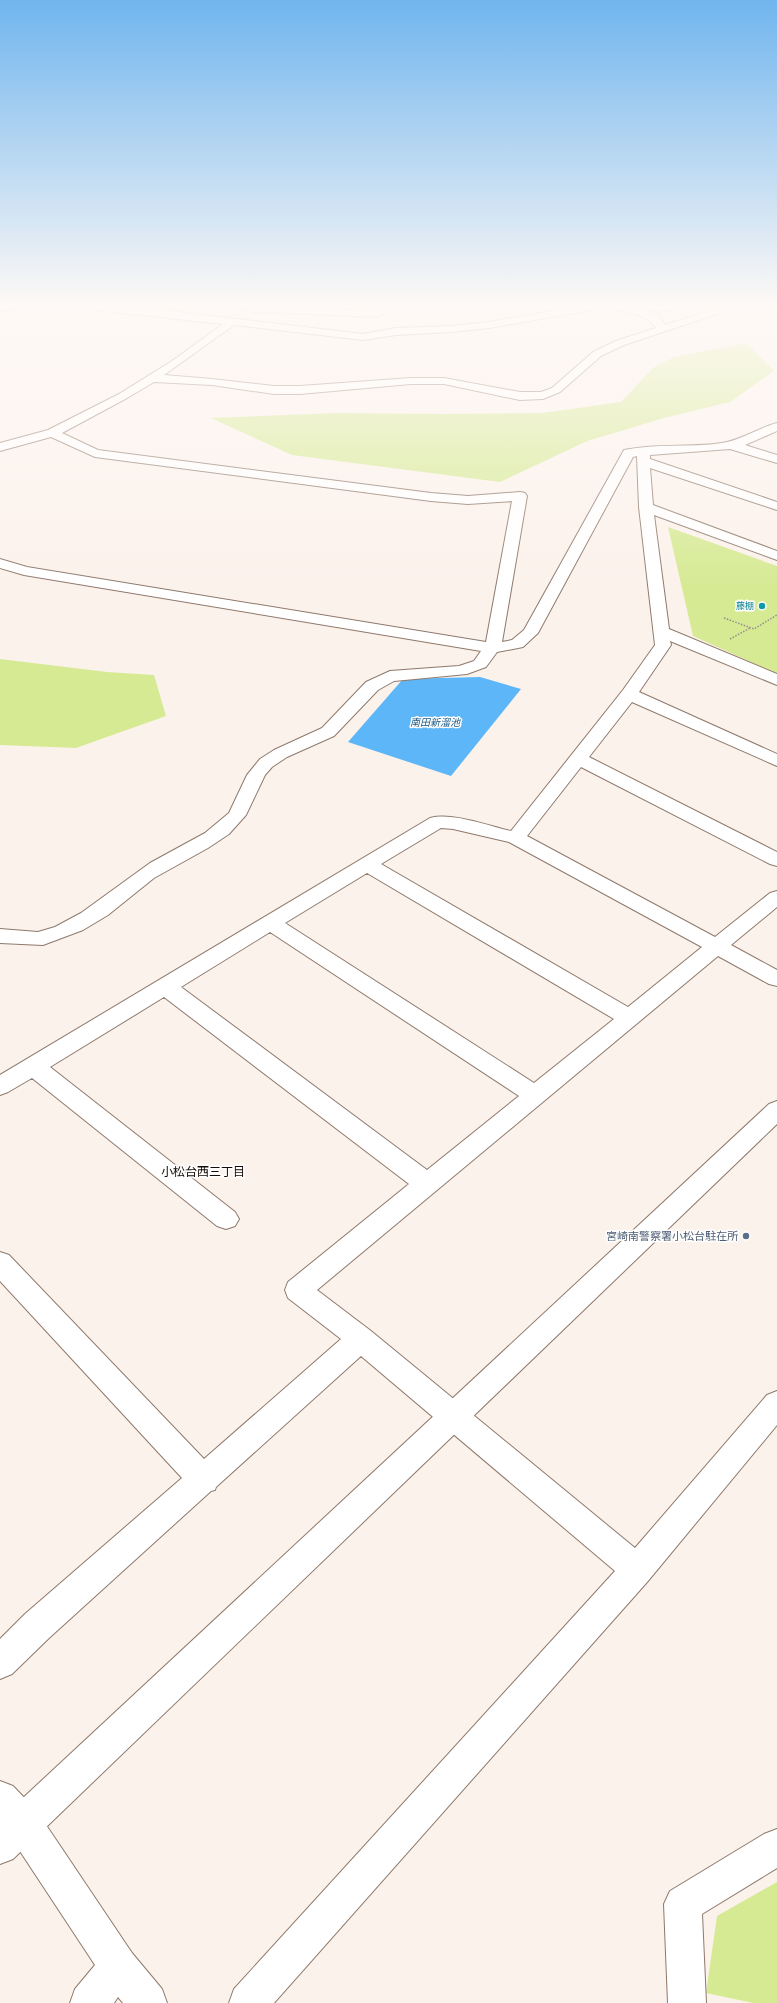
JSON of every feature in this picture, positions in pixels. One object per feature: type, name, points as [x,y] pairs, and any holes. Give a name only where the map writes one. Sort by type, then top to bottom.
[{"type":"street","points":[[0,447],[52,433],[116,399]]},
{"type":"street","points":[[643,456],[722,447],[777,427]]},
{"type":"street","points":[[0,936],[47,938],[86,921],[148,874],[215,837],[233,821],[248,795],[260,769],[268,761],[328,732],[372,686],[390,676],[461,672],[480,664],[492,648],[520,496],[468,500],[431,497],[102,454],[52,433]]},
{"type":"street","points":[[730,445],[777,459]]},
{"type":"street","points":[[0,563],[24,570],[492,648],[517,644],[530,633],[628,453],[643,456],[777,506]]},
{"type":"street","points":[[516,838],[629,694],[663,645],[660,631],[646,507],[643,456]]},
{"type":"street","points":[[646,507],[777,556]]},
{"type":"street","points":[[660,631],[777,680]]},
{"type":"street","points":[[629,694],[777,761]]},
{"type":"street","points":[[578,759],[777,860]]},
{"type":"street","points":[[0,1086],[437,822],[453,823],[516,838],[777,980]]},
{"type":"street","points":[[367,864],[629,1018]]},
{"type":"street","points":[[636,1570],[361,1339],[298,1290],[777,897]]},
{"type":"street","points":[[270,923],[535,1095]]},
{"type":"street","points":[[165,986],[427,1184]]},
{"type":"street","points":[[33,1066],[226,1219]]},
{"type":"street","points":[[148,2003],[118,1967],[8,1823],[452,1417],[777,1110]]},
{"type":"street","points":[[0,1263],[204,1480]]},
{"type":"street","points":[[0,1662],[36,1626],[204,1480],[361,1339]]},
{"type":"street","points":[[248,2003],[636,1570],[777,1404]]},
{"type":"street","points":[[686,2003],[683,1904],[777,1847]]},
{"type":"street","points":[[89,2003],[118,1967]]},
{"type":"path","points":[[724,618],[754,629],[777,615]]},
{"type":"path","points":[[728,640],[750,628]]},
{"type":"green space","points":[[623,399],[734,399],[730,402],[664,418],[587,441],[500,482],[292,455],[211,418],[336,413],[542,413],[621,402]]},
{"type":"green space","points":[[668,527],[777,566],[777,674],[693,636]]},
{"type":"green space","points":[[0,659],[107,672],[154,675],[166,716],[76,748],[0,745]]},
{"type":"green space","points":[[777,1882],[777,2003],[753,2003],[706,1993],[717,1916]]},
{"type":"water","name":"南田新溜池","points":[[480,677],[521,689],[451,776],[348,742],[403,679]]},
{"type":"place","name":"藤棚","points":[[762,606]]},
{"type":"place","name":"宮崎南警察署小松台駐在所","points":[[746,1236]]},
{"type":"district","name":"小松台西三丁目","points":[[203,1172]]}]
